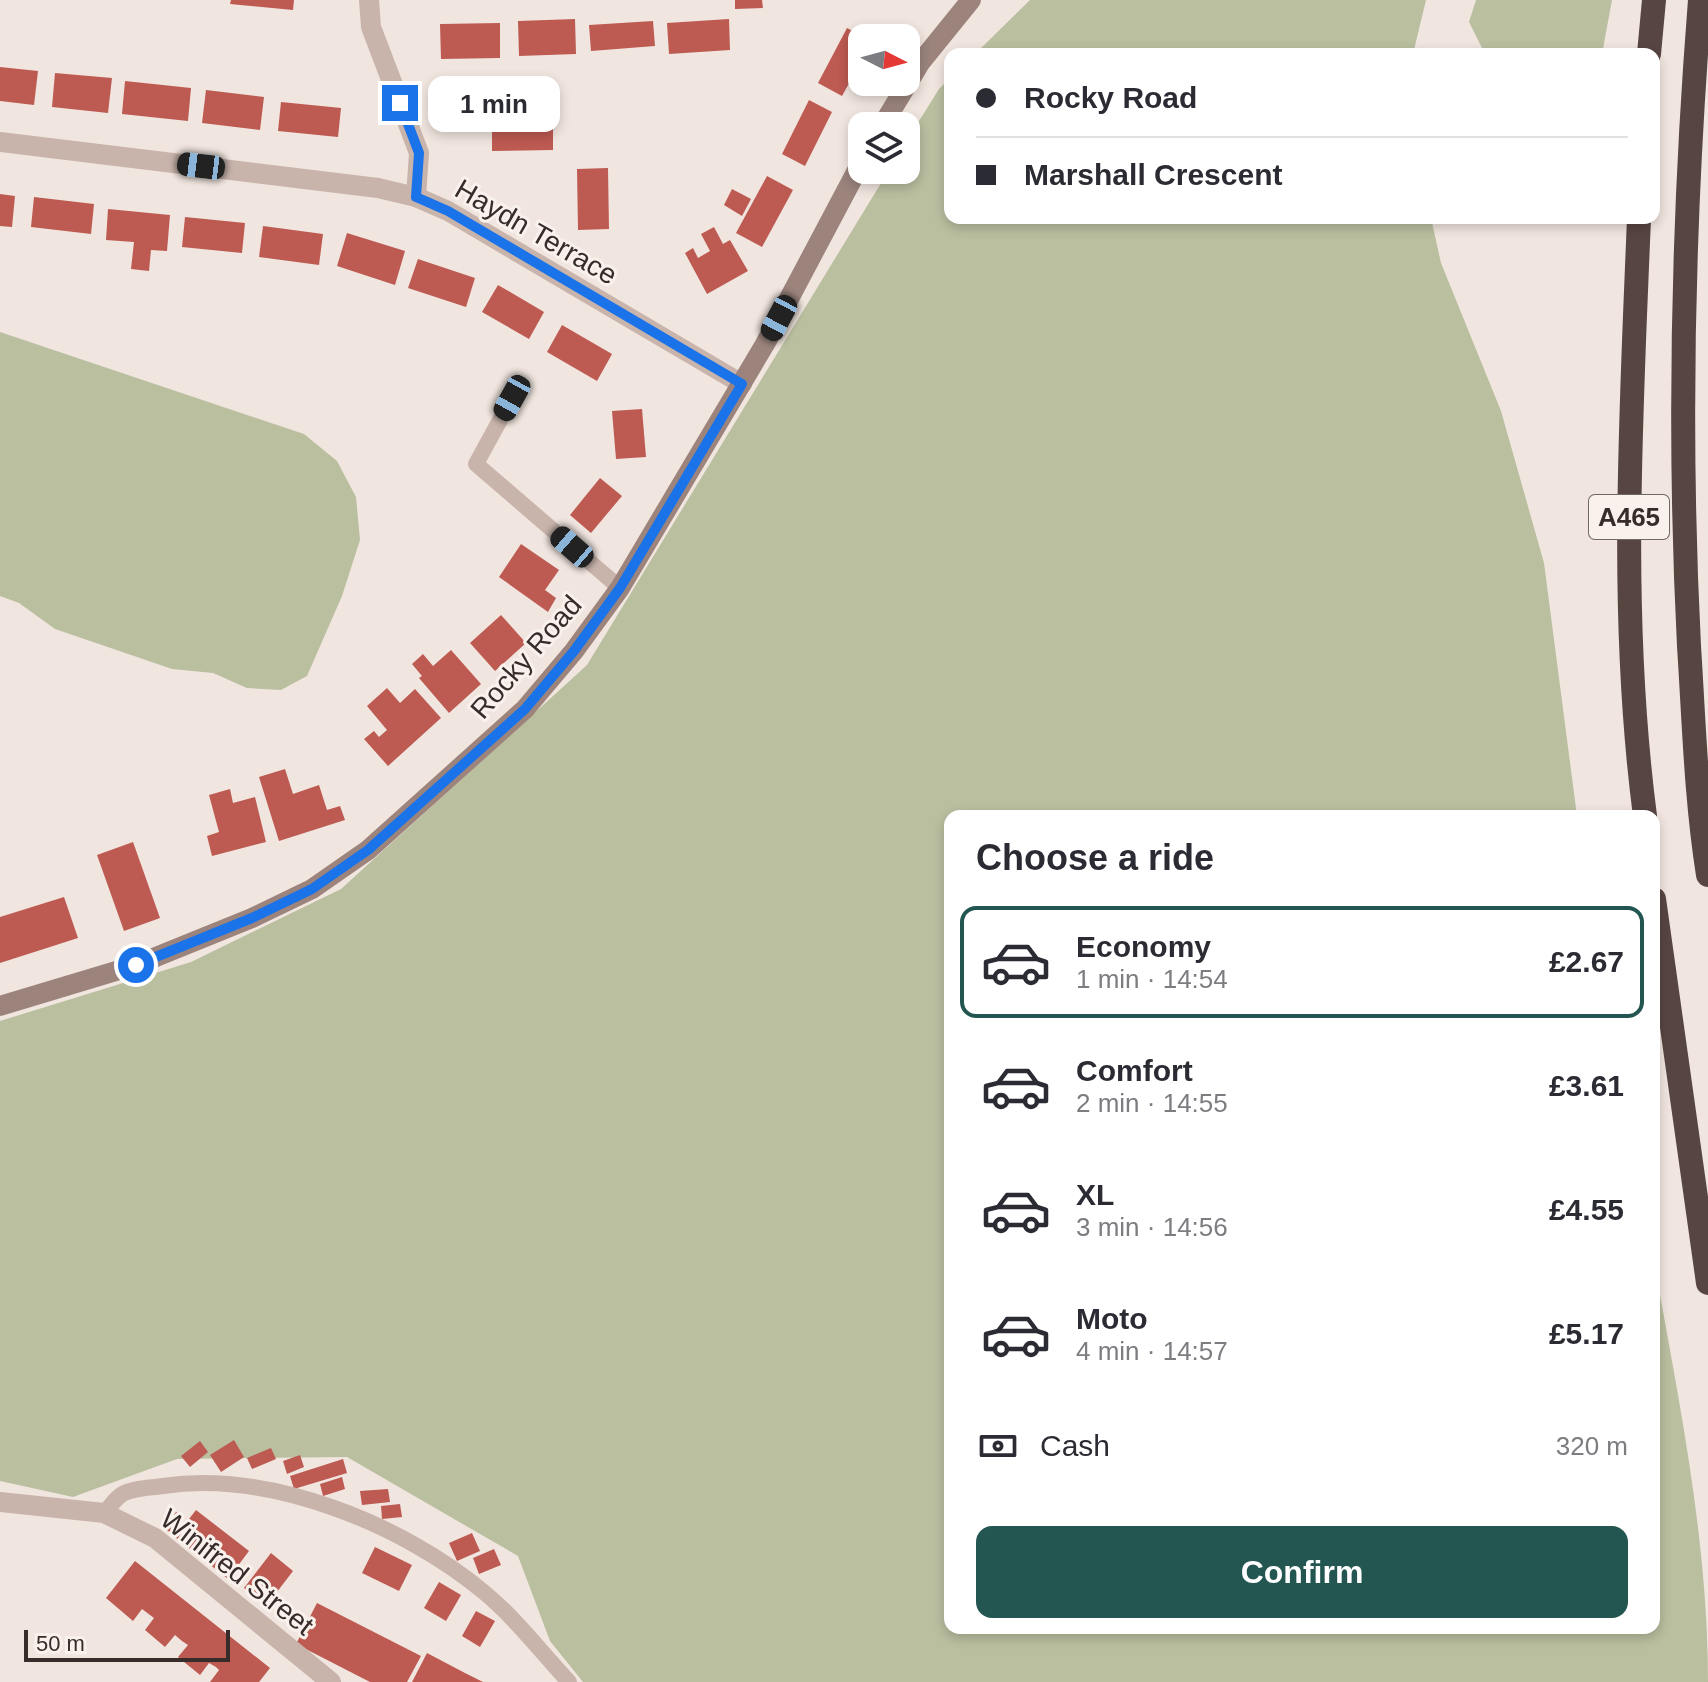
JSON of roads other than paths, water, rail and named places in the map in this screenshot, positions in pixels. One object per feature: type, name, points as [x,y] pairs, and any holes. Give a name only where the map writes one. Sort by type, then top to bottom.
[{"type":"highway","points":[[1650,48],[1654,0]]},
{"type":"highway","name":"A465","points":[[1700,0],[1686,175],[1683,527],[1699,813],[1708,875]]},
{"type":"highway","name":"A465","points":[[1639,224],[1629,552],[1632,718],[1644,810]]},
{"type":"highway","points":[[1660,942],[1708,1283]]},
{"type":"street","points":[[369,0],[371,27],[419,153],[416,197]]},
{"type":"street","points":[[890,112],[920,63],[971,0]]},
{"type":"street","name":"Haydn Terrace","points":[[0,142],[378,188],[416,197],[448,211],[742,384]]},
{"type":"street","name":"Rocky Road","points":[[0,1006],[136,965],[252,918],[312,889],[368,850],[525,709],[574,651],[620,588],[742,384],[850,184]]},
{"type":"street","points":[[0,1502],[104,1513]]},
{"type":"street","name":"Winifred Street","points":[[104,1513],[155,1538],[331,1682]]},
{"type":"lane","points":[[512,398],[476,464],[620,588]]},
{"type":"lane","points":[[104,1513],[122,1494],[201,1481],[242,1484],[309,1500],[369,1524],[430,1555],[486,1593],[569,1682]]}]
